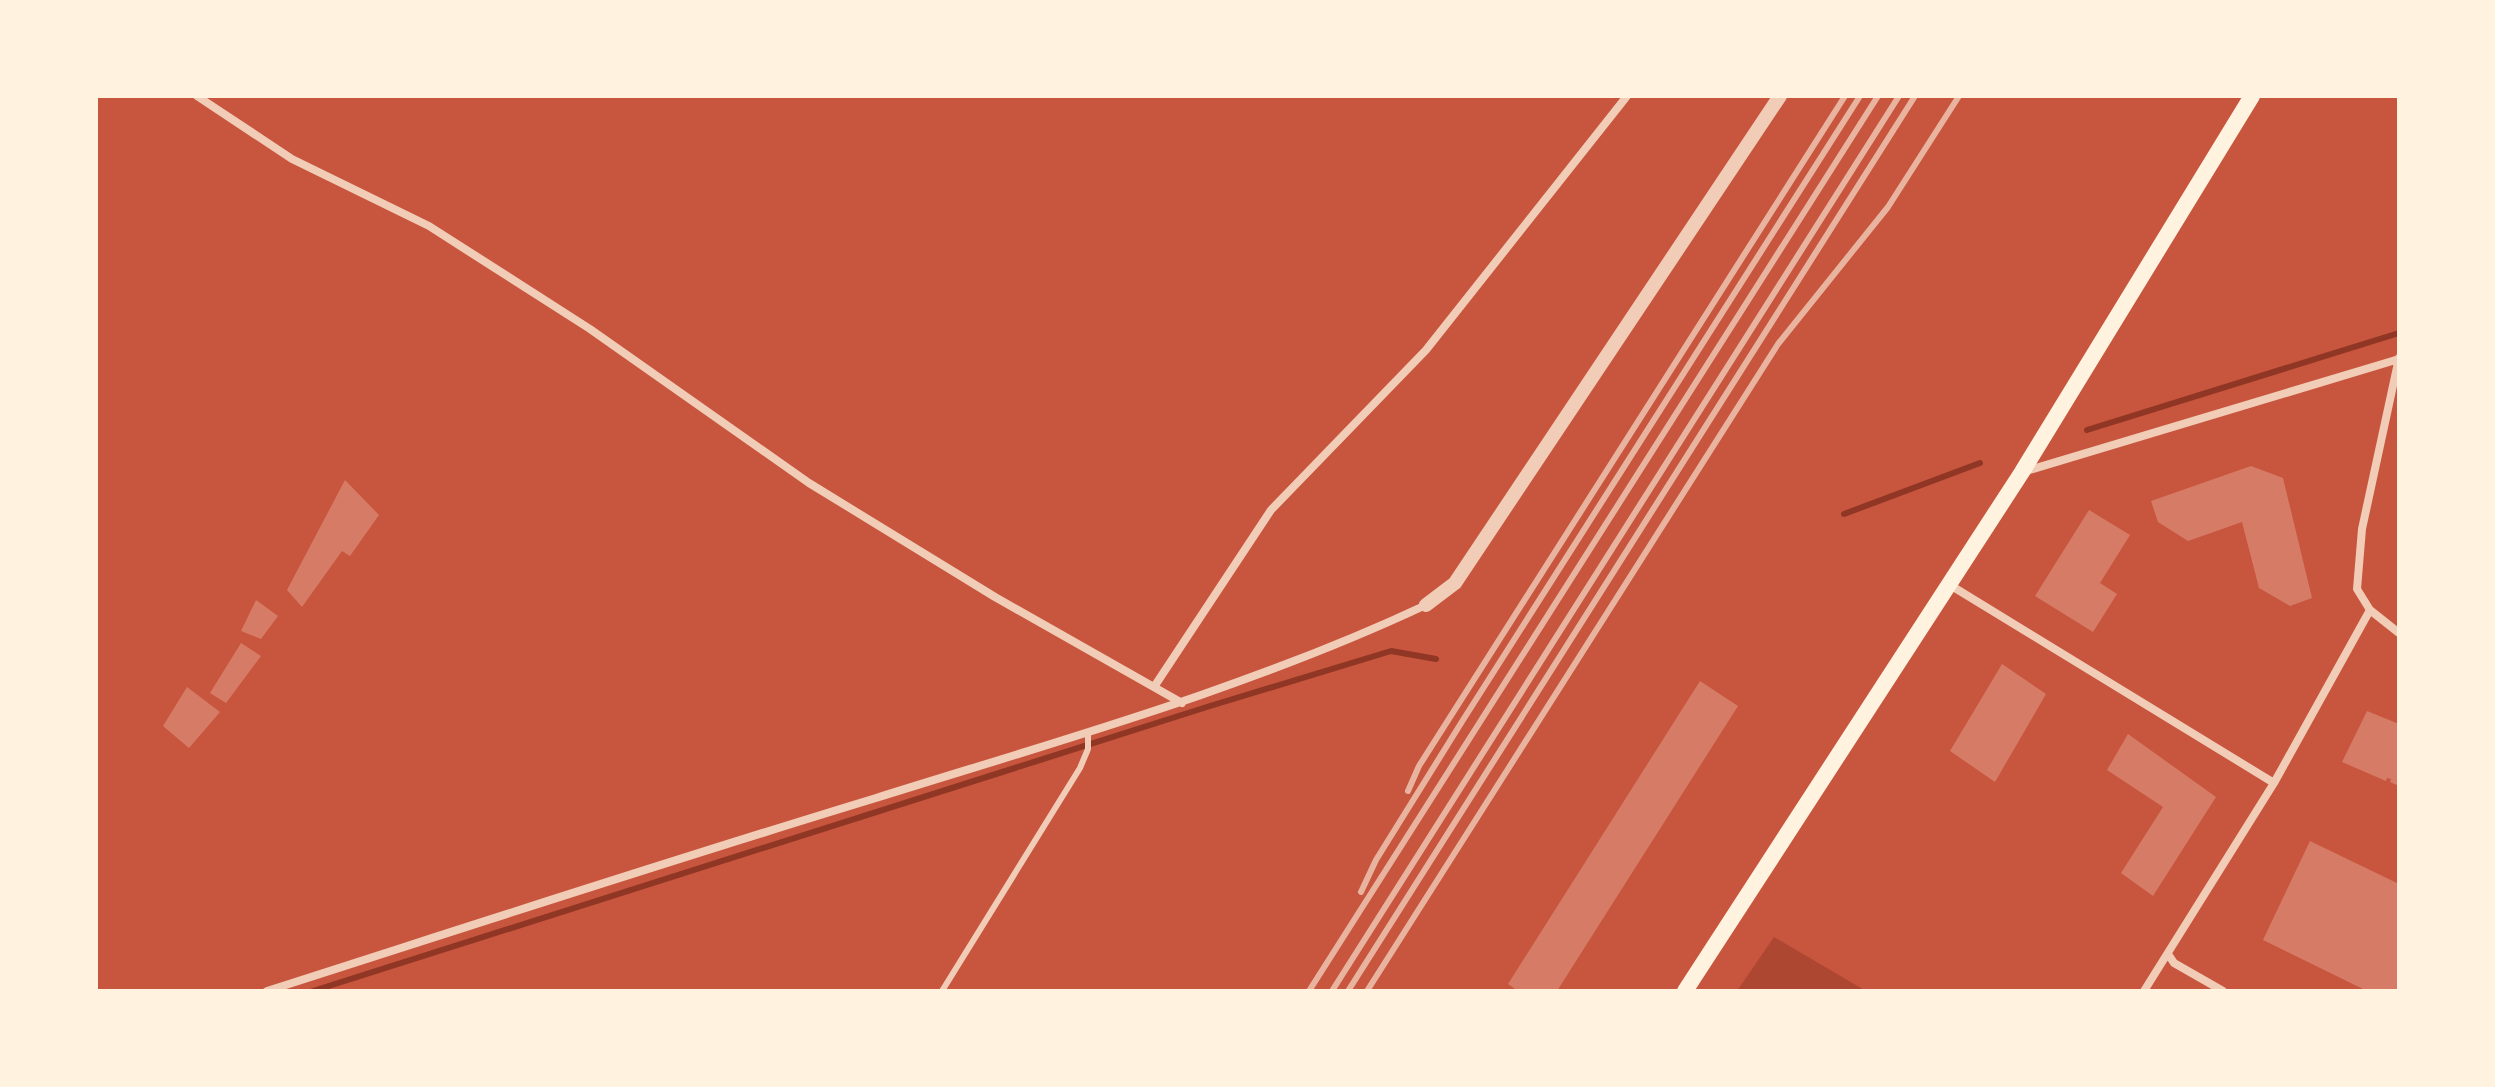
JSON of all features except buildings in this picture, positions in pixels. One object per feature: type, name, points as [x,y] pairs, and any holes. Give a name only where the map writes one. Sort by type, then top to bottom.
[{"type":"main road","points":[[1685,991],[2022,472],[2252,96]]},
{"type":"street","points":[[197,96],[292,159],[429,226],[590,329],[809,483],[995,597],[1182,703]]},
{"type":"street","points":[[1154,687],[1271,510],[1426,350],[1627,96]]},
{"type":"street","points":[[267,991],[695,853],[1182,703],[1426,605],[1455,583],[1780,96]]},
{"type":"street","points":[[2022,472],[2399,359],[2362,529],[2357,589],[2370,610],[2399,633]]},
{"type":"street","points":[[1950,585],[2274,783]]},
{"type":"street","points":[[2144,991],[2274,783],[2370,610]]},
{"type":"street","points":[[2168,954],[2174,963],[2223,991]]},
{"type":"lane","points":[[942,991],[1080,768],[1088,749],[1088,734]]},
{"type":"shaded area","points":[[1774,937],[1866,991],[1737,991]]},
{"type":"waterway","points":[[2087,430],[2399,333]]},
{"type":"waterway","points":[[1844,514],[1980,463]]},
{"type":"waterway","points":[[313,991],[1391,651],[1436,659]]},
{"type":"railway","points":[[1408,791],[1419,766],[1845,96]]},
{"type":"railway","points":[[1361,892],[1376,860],[1463,720],[1860,96]]},
{"type":"railway","points":[[1309,991],[1878,96]]},
{"type":"railway","points":[[1332,991],[1899,96]]},
{"type":"railway","points":[[1348,991],[1915,96]]},
{"type":"railway","points":[[1367,991],[1778,344],[1888,207],[1959,96]]}]
